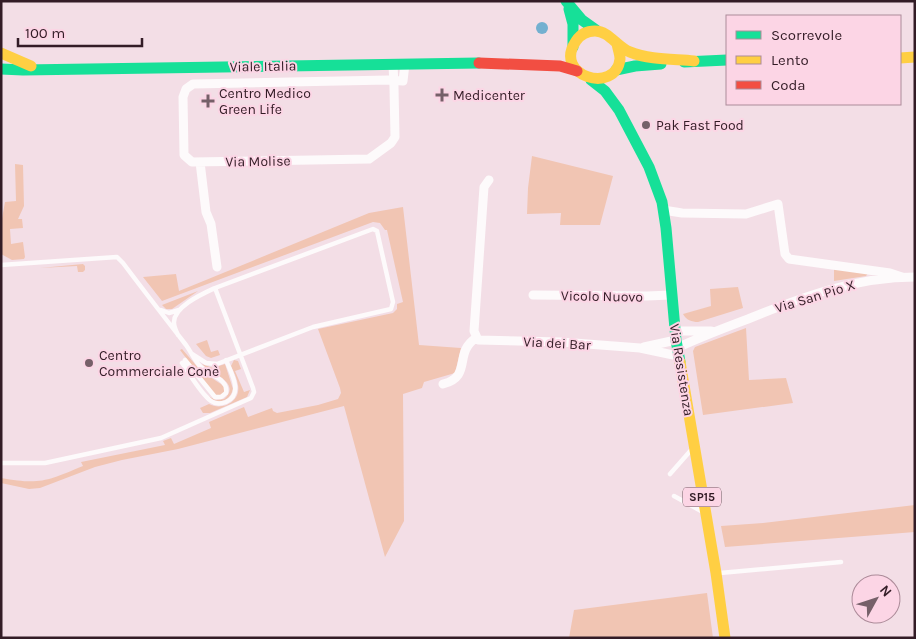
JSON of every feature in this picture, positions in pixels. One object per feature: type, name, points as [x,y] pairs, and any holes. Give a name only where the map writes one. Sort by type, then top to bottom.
[{"type":"main road","points":[[567,3],[582,20],[596,30],[608,34],[626,50],[635,54],[694,61]]},
{"type":"main road","points":[[567,3],[573,24],[571,58],[577,71]]},
{"type":"main road","points":[[484,63],[550,58],[572,47],[575,41],[584,33],[596,30]]},
{"type":"main road","points":[[484,63],[560,66],[577,71],[591,80],[606,78],[615,70],[620,62],[617,44]]},
{"type":"main road","name":"Viale Italia","points":[[1,53],[42,69]]},
{"type":"main road","points":[[901,58],[915,57]]},
{"type":"main road","points":[[615,70],[635,66],[726,60]]},
{"type":"main road","name":"Viale Italia","points":[[1,69],[484,63]]},
{"type":"main road","name":"SP15","points":[[615,70],[614,93],[619,110]]},
{"type":"main road","name":"SP15","points":[[591,80],[605,91],[619,110]]},
{"type":"main road","name":"Via Resistenza","points":[[619,110],[656,182],[663,210],[677,344],[704,512],[716,573],[725,638]]},
{"type":"street","points":[[218,267],[211,224],[206,212],[200,162],[189,161],[184,151],[184,93],[194,84],[394,81],[399,64]]},
{"type":"street","points":[[245,66],[246,84]]},
{"type":"street","name":"Via Molise","points":[[200,162],[369,159],[391,144],[394,137],[394,81]]},
{"type":"street","points":[[443,384],[454,380],[459,375],[465,349],[476,338],[474,331],[484,187],[489,180]]},
{"type":"street","points":[[663,210],[682,213],[746,214],[778,204],[786,257],[789,259],[881,271],[902,277]]},
{"type":"street","name":"Via San Pio X","points":[[677,344],[798,299],[836,287],[902,277],[915,277]]},
{"type":"street","name":"Vicolo Nuovo","points":[[533,295],[671,295]]},
{"type":"street","name":"Via San Pio X","points":[[677,344],[718,330]]},
{"type":"street","name":"Via dei Bar","points":[[476,338],[482,341],[561,342],[640,348],[677,344]]},
{"type":"street","name":"Via dei Bar","points":[[640,348],[677,344]]},
{"type":"lane","points":[[158,308],[169,313],[180,309],[198,296],[215,288],[373,229],[377,230],[393,302],[391,309],[313,327],[217,364],[210,364],[192,354]]},
{"type":"lane","points":[[1,265],[117,257],[158,308],[201,368],[224,383],[227,388],[224,395],[218,398],[212,395],[184,362],[208,399],[216,404],[229,401],[236,389],[226,360]]},
{"type":"lane","points":[[1,259],[9,265]]},
{"type":"lane","points":[[1,463],[45,463],[161,438],[247,401],[253,395],[253,388],[215,288]]},
{"type":"lane","points":[[178,335],[174,320],[180,309]]},
{"type":"lane","points":[[670,474],[694,447]]},
{"type":"lane","points":[[674,496],[704,512]]},
{"type":"lane","points":[[716,573],[841,562]]},
{"type":"shaded area","points":[[532,156],[613,176],[600,225],[560,225],[561,213],[527,214]]},
{"type":"shaded area","points":[[15,164],[23,165],[24,206],[18,219],[22,219],[23,228],[10,229],[11,244],[23,242],[25,257],[24,259],[12,260],[1,254],[1,224],[5,202],[16,201]]},
{"type":"shaded area","points":[[403,207],[419,345],[461,348],[455,373],[424,382],[422,388],[403,394],[404,521],[385,557],[344,406],[178,449],[95,467],[40,488],[29,489],[1,483],[1,478],[35,481],[52,478],[83,466],[81,462],[165,445],[163,441],[171,438],[174,444],[211,428],[209,422],[244,407],[248,417],[272,408],[277,413],[338,399],[341,393],[340,388],[318,329],[393,313],[397,309],[397,304],[403,302],[387,230],[380,223],[373,222],[162,301],[143,277],[176,274],[179,291],[369,213]]},
{"type":"shaded area","points":[[83,264],[85,270],[83,272],[78,272],[77,266],[40,268]]},
{"type":"shaded area","points":[[834,267],[869,272],[866,276],[834,281]]},
{"type":"shaded area","points":[[738,287],[743,308],[698,322],[689,320],[683,314],[711,306],[710,289]]},
{"type":"shaded area","points":[[198,291],[172,309],[166,309],[162,305]]},
{"type":"shaded area","points":[[746,328],[749,380],[786,378],[793,403],[703,415],[693,351],[695,347]]},
{"type":"shaded area","points":[[207,340],[211,352],[218,350],[220,355],[211,358],[206,356],[196,344]]},
{"type":"shaded area","points":[[182,349],[201,371],[224,386],[225,392],[219,396],[213,394],[180,350]]},
{"type":"shaded area","points":[[234,360],[238,361],[241,369],[235,371],[244,392],[250,390],[247,397],[210,413],[203,413],[200,408],[209,404],[225,406],[230,404],[237,396],[238,385],[231,366]]},
{"type":"shaded area","points":[[202,364],[213,368],[225,364],[233,389],[229,397],[223,401],[215,401],[208,396],[216,400],[224,399],[229,393],[230,388],[223,379]]},
{"type":"shaded area","points":[[915,505],[915,532],[725,547],[721,526],[763,523]]},
{"type":"shaded area","points":[[707,593],[713,638],[569,638],[574,610]]},
{"type":"water","points":[[544,22],[547,23],[547,33],[540,34],[537,33],[536,26],[537,23]]},
{"type":"traffic: fast","points":[[566,1],[582,20],[596,30]]},
{"type":"traffic: fast","points":[[569,9],[573,24],[573,47]]},
{"type":"traffic: fast","points":[[684,62],[726,60]]},
{"type":"traffic: fast","points":[[1,69],[479,63]]},
{"type":"traffic: fast","points":[[616,70],[661,64]]},
{"type":"traffic: fast","points":[[591,80],[605,91],[619,110],[649,167],[662,202],[676,340],[680,362]]},
{"type":"traffic: slow","points":[[617,44],[620,59],[616,70],[608,76],[588,77],[578,72],[572,64],[571,53],[576,41],[584,34],[595,31],[609,36],[625,50],[638,55],[694,61]]},
{"type":"traffic: slow","points":[[1,53],[31,66]]},
{"type":"traffic: slow","points":[[901,58],[915,57]]},
{"type":"traffic: slow","points":[[680,362],[716,573],[725,638]]},
{"type":"traffic: jam","points":[[479,63],[560,66],[577,71]]},
{"type":"place","name":"Medicenter","points":[[442,95]]},
{"type":"place","name":"Centro Medico Green Life","points":[[208,101]]},
{"type":"place","name":"Pak Fast Food","points":[[646,125]]},
{"type":"place","name":"Centro Commerciale Conè","points":[[89,363]]}]
